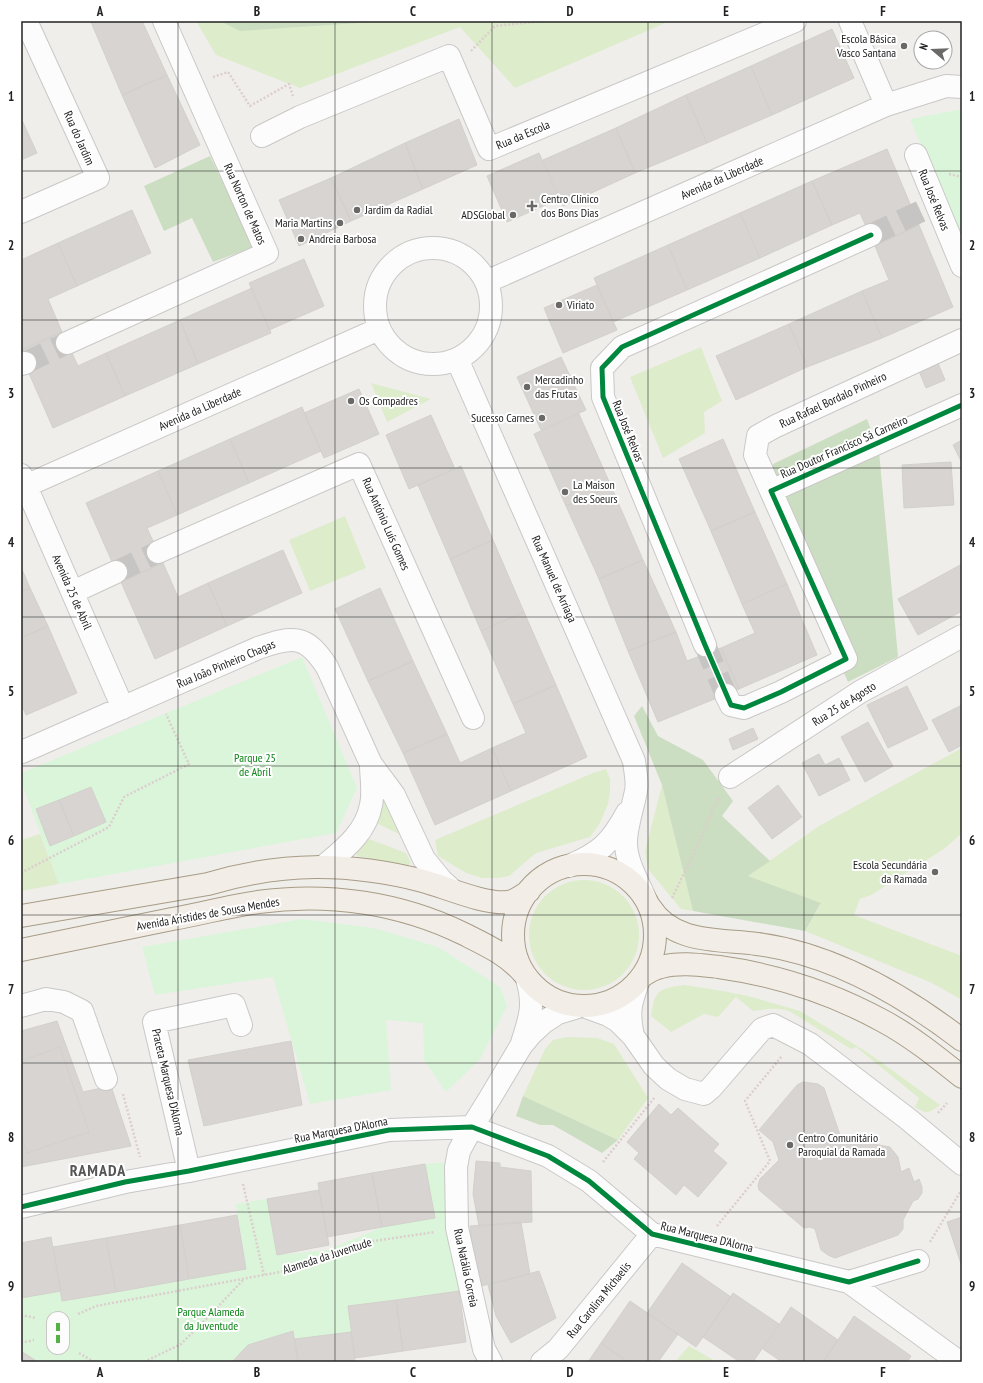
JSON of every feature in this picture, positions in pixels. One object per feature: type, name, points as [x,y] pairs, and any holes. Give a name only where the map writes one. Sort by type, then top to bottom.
[{"type":"main road","points":[[962,1040],[948,1029],[889,991],[836,965],[784,949],[758,944],[703,939],[684,934],[661,922],[628,879],[614,870],[596,865],[581,864],[557,869],[538,881],[529,891],[517,910],[513,925],[515,953],[526,976],[539,991],[551,999],[582,1007],[605,1004],[615,1000],[640,979],[660,967],[678,964],[693,964],[741,970],[798,985],[828,995],[859,1008],[905,1034],[962,1077]]},
{"type":"main road","points":[[21,916],[208,884],[232,876],[305,866],[338,867],[398,875],[485,900],[508,902],[529,891]]},
{"type":"main road","name":"Avenida Aristides de Sousa Mendes","points":[[21,950],[258,902],[310,898],[338,899],[388,907],[431,920],[456,930],[495,950],[508,959],[526,976]]},
{"type":"main road","points":[[640,979],[651,960],[655,942],[654,921],[646,901]]},
{"type":"street","name":"Rua do Jardim","points":[[21,212],[98,178],[26,21]]},
{"type":"street","name":"Rua Norton de Matos","points":[[68,343],[267,253],[164,21]]},
{"type":"street","name":"Rua da Escola","points":[[262,136],[300,117],[449,56],[490,149],[795,21]]},
{"type":"street","points":[[850,21],[886,105]]},
{"type":"street","name":"Avenida da Liberdade","points":[[486,282],[886,105],[946,86],[962,87]]},
{"type":"street","name":"Rua José Relvas","points":[[916,155],[962,266]]},
{"type":"street","name":"Rua José Relvas","points":[[705,646],[603,397],[602,368],[622,347],[871,235]]},
{"type":"street","points":[[436,248],[456,252],[472,262],[486,282],[492,306],[488,326],[478,344],[457,360],[444,364],[424,364],[396,352],[379,329],[375,300],[379,284],[390,267],[404,256],[423,249],[436,248]]},
{"type":"street","name":"Avenida da Liberdade","points":[[23,483],[379,329]]},
{"type":"street","name":"Rua Rafael Bordalo Pinheiro","points":[[772,491],[756,455],[758,436],[776,426],[962,340]]},
{"type":"street","name":"Rua Manuel de Arriaga","points":[[457,360],[634,761],[636,791],[626,840],[631,867],[646,901]]},
{"type":"street","name":"Rua Doutor Francisco Sá Carneiro","points":[[726,695],[731,705],[744,708],[782,692],[846,659],[772,491],[962,405]]},
{"type":"street","name":"Rua António Luís Gomes","points":[[158,552],[359,464],[473,718]]},
{"type":"street","name":"Avenida 25 de Abril","points":[[23,483],[73,592],[123,708]]},
{"type":"street","points":[[73,592],[116,572]]},
{"type":"street","name":"Rua 25 de Agosto","points":[[730,777],[860,692],[962,636]]},
{"type":"street","name":"Rua João Pinheiro Chagas","points":[[21,750],[22,752],[258,648],[287,639],[298,640],[309,645],[319,654],[327,667],[371,764],[394,795],[424,859],[436,875],[451,889]]},
{"type":"street","name":"Rua João Pinheiro Chagas","points":[[322,867],[356,837],[363,826],[371,805],[371,764]]},
{"type":"street","name":"Rua Manuel de Arriaga","points":[[569,866],[586,859],[599,851],[610,841],[619,828],[633,801]]},
{"type":"street","points":[[521,1046],[532,1006],[531,992],[526,976]]},
{"type":"street","points":[[634,1036],[630,1019],[631,1002],[640,979]]},
{"type":"street","points":[[21,1006],[46,999],[64,1002],[82,1011],[106,1079]]},
{"type":"street","name":"Praceta Marquesa D'Alorna","points":[[189,1171],[154,1022],[234,1005],[242,1025]]},
{"type":"street","points":[[521,1046],[544,1022],[558,1013],[582,1007],[608,1015],[618,1021],[634,1036],[654,1066],[668,1079],[685,1089],[704,1094],[712,1088],[762,1028],[773,1025],[814,1047],[908,1119],[962,1164]]},
{"type":"street","name":"Rua Natália Correia","points":[[491,1362],[484,1349],[457,1228],[456,1167],[459,1151],[521,1046]]},
{"type":"street","name":"Rua Marquesa D'Alorna","points":[[21,1207],[125,1182],[189,1171],[389,1130],[472,1127],[548,1156],[589,1181],[652,1234],[849,1282]]},
{"type":"street","name":"Rua Carolina Michaelis","points":[[542,1362],[558,1349],[568,1338],[652,1234]]},
{"type":"street","points":[[849,1282],[918,1261]]},
{"type":"street","points":[[849,1282],[959,1362]]},
{"type":"path","points":[[454,69],[495,26],[542,21]]},
{"type":"path","points":[[192,86],[228,72],[250,106],[289,84],[300,117]]},
{"type":"path","points":[[21,873],[109,827],[124,797],[189,764],[156,693]]},
{"type":"path","points":[[672,899],[701,838],[712,810],[730,777]]},
{"type":"path","points":[[701,1246],[770,1161],[745,1101],[798,1038]]},
{"type":"path","points":[[106,1079],[118,1074],[146,1178]]},
{"type":"path","points":[[589,1181],[668,1079]]},
{"type":"path","points":[[238,1161],[264,1275]]},
{"type":"path","points":[[918,1261],[962,1189]]},
{"type":"path","points":[[144,1362],[181,1344],[245,1278]]},
{"type":"green space","points":[[196,21],[670,21],[515,88],[460,27],[300,88],[216,55]]},
{"type":"green space","points":[[220,21],[388,21],[240,31]]},
{"type":"green space","points":[[962,109],[962,229],[956,231],[910,119]]},
{"type":"green space","points":[[210,156],[254,247],[213,262],[192,218],[164,231],[144,186]]},
{"type":"green space","points":[[701,347],[722,401],[704,412],[705,433],[663,458],[630,377]]},
{"type":"green space","points":[[371,383],[431,399],[387,422]]},
{"type":"green space","points":[[867,419],[879,451],[898,657],[848,682],[765,491],[773,464]]},
{"type":"green space","points":[[345,516],[366,568],[310,591],[289,540]]},
{"type":"green space","name":"Parque 25 de Abril","points":[[302,657],[357,788],[336,833],[59,884],[21,781],[21,773]]},
{"type":"green space","points":[[642,706],[658,736],[703,760],[733,801],[722,816],[770,861],[748,876],[821,903],[805,931],[693,911],[662,785],[634,716]]},
{"type":"green space","points":[[962,748],[962,833],[944,849],[871,895],[860,899],[854,915],[962,956],[962,1000],[932,983],[805,931],[821,904],[748,876],[819,826]]},
{"type":"green space","points":[[606,769],[610,779],[608,804],[600,823],[590,837],[536,853],[509,876],[499,878],[482,878],[466,873],[438,856],[435,840],[593,773]]},
{"type":"green space","points":[[662,785],[693,911],[681,909],[648,869],[645,851]]},
{"type":"green space","points":[[386,801],[401,835],[376,823],[382,802]]},
{"type":"green space","points":[[40,834],[59,884],[21,891],[21,840]]},
{"type":"green space","points":[[369,839],[406,853],[411,863],[407,866],[357,856],[356,854]]},
{"type":"green space","points":[[584,880],[605,884],[615,889],[623,896],[630,904],[635,914],[639,935],[635,956],[630,966],[623,974],[615,981],[605,986],[584,990],[563,986],[553,981],[545,974],[538,966],[533,956],[529,935],[533,914],[538,904],[545,896],[553,889],[563,884]]},
{"type":"green space","points":[[302,919],[373,928],[438,947],[500,987],[507,1006],[480,1059],[446,1092],[424,1060],[423,1023],[386,1020],[391,1090],[310,1104],[273,977],[155,995],[142,947]]},
{"type":"green space","points":[[684,985],[752,997],[800,1011],[867,1052],[940,1105],[928,1112],[922,1111],[915,1107],[919,1098],[856,1047],[851,1049],[789,1011],[771,1009],[753,1011],[736,997],[718,1017],[704,1014],[671,1032],[651,1016],[652,1007],[656,995],[663,989]]},
{"type":"green space","points":[[567,1037],[597,1038],[614,1044],[648,1098],[618,1140],[523,1096],[545,1049],[553,1040]]},
{"type":"green space","points":[[523,1096],[618,1140],[602,1153],[553,1125],[540,1125],[516,1116]]},
{"type":"green space","name":"Parque Alameda da Juventude","points":[[449,1162],[448,1226],[459,1291],[348,1306],[351,1332],[295,1339],[293,1331],[248,1345],[232,1362],[38,1362],[21,1351],[21,1298],[61,1291],[63,1301],[246,1269],[236,1204],[267,1199],[277,1255],[328,1250],[382,1227],[434,1218],[425,1164]]},
{"type":"green space","points":[[689,1346],[717,1362],[675,1362]]},
{"type":"building","points":[[142,21],[167,75],[122,95],[91,22]]},
{"type":"building","points":[[832,29],[854,78],[772,115],[751,66]]},
{"type":"building","points":[[751,66],[772,115],[707,143],[686,95]]},
{"type":"building","points":[[167,75],[200,145],[155,168],[122,95]]},
{"type":"building","points":[[686,95],[707,143],[635,173],[616,128]]},
{"type":"building","points":[[21,118],[37,153],[21,160]]},
{"type":"building","points":[[459,119],[477,165],[423,189],[405,143]]},
{"type":"building","points":[[616,128],[635,173],[563,206],[543,160]]},
{"type":"building","points":[[405,143],[423,189],[351,221],[331,178]]},
{"type":"building","points":[[887,149],[919,225],[875,246],[860,213],[832,225],[812,181]]},
{"type":"building","points":[[539,153],[559,199],[507,222],[487,176]]},
{"type":"building","points":[[331,178],[351,221],[299,246],[279,200]]},
{"type":"building","points":[[812,181],[832,225],[760,258],[740,213]]},
{"type":"building","points":[[132,210],[151,253],[77,286],[58,243]]},
{"type":"building","points":[[740,213],[760,258],[687,290],[668,245]]},
{"type":"building","points":[[919,225],[953,307],[882,338],[862,291],[889,280],[875,246]]},
{"type":"building","points":[[58,243],[77,286],[48,299],[62,332],[21,350],[21,260]]},
{"type":"building","points":[[668,245],[687,290],[613,322],[594,278]]},
{"type":"building","points":[[304,259],[324,306],[269,330],[249,283]]},
{"type":"building","points":[[597,285],[617,330],[563,353],[544,308]]},
{"type":"building","points":[[252,288],[271,333],[198,364],[180,320]]},
{"type":"building","points":[[862,291],[882,338],[807,367],[789,324]]},
{"type":"building","points":[[180,320],[198,364],[125,396],[106,353]]},
{"type":"building","points":[[789,324],[807,367],[736,400],[716,356]]},
{"type":"building","points":[[62,332],[78,366],[106,353],[125,396],[53,428],[21,355],[21,350]]},
{"type":"building","points":[[561,357],[586,410],[541,430],[517,377]]},
{"type":"building","points":[[938,363],[945,380],[926,388],[919,371]]},
{"type":"building","points":[[359,389],[379,434],[324,458],[304,413]]},
{"type":"building","points":[[302,407],[321,451],[249,483],[230,439]]},
{"type":"building","points":[[579,414],[611,486],[566,506],[534,434]]},
{"type":"building","points":[[431,415],[455,469],[409,489],[386,435]]},
{"type":"building","points":[[230,439],[249,483],[177,515],[158,471]]},
{"type":"building","points":[[723,439],[755,512],[711,531],[679,459]]},
{"type":"building","points":[[962,440],[962,463],[953,445]]},
{"type":"building","points":[[951,462],[954,505],[904,508],[902,465]]},
{"type":"building","points":[[461,466],[493,540],[450,559],[418,485]]},
{"type":"building","points":[[158,471],[177,515],[147,528],[163,563],[121,582],[86,503]]},
{"type":"building","points":[[611,486],[643,560],[599,579],[566,506]]},
{"type":"building","points":[[755,512],[787,584],[742,604],[711,531]]},
{"type":"building","points":[[493,540],[524,612],[481,631],[450,559]]},
{"type":"building","points":[[283,550],[302,593],[227,626],[208,583]]},
{"type":"building","points":[[643,560],[676,632],[628,651],[599,579]]},
{"type":"building","points":[[163,563],[178,597],[208,583],[227,626],[155,659],[121,582]]},
{"type":"building","points":[[962,564],[962,611],[918,635],[898,599]]},
{"type":"building","points":[[21,567],[30,588],[21,592]]},
{"type":"building","points":[[787,584],[817,655],[739,689],[721,648],[755,633],[742,604]]},
{"type":"building","points":[[30,588],[48,626],[21,638],[21,592]]},
{"type":"building","points":[[380,588],[413,661],[368,681],[335,609]]},
{"type":"building","points":[[524,612],[556,685],[513,704],[481,631]]},
{"type":"building","points":[[48,626],[77,693],[26,715],[21,703],[21,638]]},
{"type":"building","points":[[676,632],[687,661],[721,648],[739,689],[658,722],[628,651]]},
{"type":"building","points":[[413,661],[447,734],[403,753],[368,681]]},
{"type":"building","points":[[556,685],[587,757],[511,791],[492,748],[526,733],[513,704]]},
{"type":"building","points":[[907,686],[928,729],[888,748],[867,705]]},
{"type":"building","points":[[962,705],[962,745],[949,752],[932,720]]},
{"type":"building","points":[[868,722],[893,766],[865,782],[841,737]]},
{"type":"building","points":[[753,728],[758,739],[733,750],[729,739]]},
{"type":"building","points":[[447,734],[460,763],[492,748],[511,791],[435,825],[403,753]]},
{"type":"building","points":[[819,754],[825,765],[839,758],[850,780],[819,796],[802,763]]},
{"type":"building","points":[[778,785],[802,817],[772,839],[748,808]]},
{"type":"building","points":[[91,787],[106,822],[74,836],[59,800]]},
{"type":"building","points":[[59,800],[74,836],[50,846],[36,809]]},
{"type":"building","points":[[57,1021],[83,1092],[111,1086],[131,1146],[21,1167],[21,1031]]},
{"type":"building","points":[[291,1041],[302,1105],[204,1126],[188,1060]]},
{"type":"building","points":[[60,1047],[89,1132],[27,1153],[21,1133],[21,1061]]},
{"type":"building","points":[[803,1082],[818,1084],[824,1088],[841,1138],[890,1147],[898,1157],[901,1172],[909,1168],[914,1182],[919,1179],[922,1187],[922,1193],[918,1199],[913,1201],[903,1220],[903,1229],[898,1235],[835,1258],[821,1250],[815,1229],[810,1227],[804,1228],[759,1190],[758,1185],[760,1179],[779,1160],[773,1142],[759,1130],[797,1085]]},
{"type":"building","points":[[659,1104],[671,1115],[678,1108],[719,1144],[713,1151],[727,1163],[698,1197],[684,1185],[676,1195],[634,1159],[639,1153],[627,1142]]},
{"type":"building","points":[[476,1161],[500,1163],[500,1167],[531,1171],[532,1222],[479,1226],[473,1194]]},
{"type":"building","points":[[425,1164],[435,1218],[382,1227],[372,1173]]},
{"type":"building","points":[[372,1173],[382,1227],[327,1237],[318,1183]]},
{"type":"building","points":[[319,1190],[329,1245],[277,1255],[267,1199]]},
{"type":"building","points":[[237,1215],[246,1269],[189,1279],[180,1225]]},
{"type":"building","points":[[962,1217],[962,1267],[947,1222]]},
{"type":"building","points":[[521,1222],[530,1274],[481,1286],[473,1257],[470,1226]]},
{"type":"building","points":[[180,1225],[189,1279],[116,1292],[106,1238]]},
{"type":"building","points":[[51,1237],[61,1291],[21,1298],[21,1243]]},
{"type":"building","points":[[106,1238],[116,1292],[62,1301],[53,1247]]},
{"type":"building","points":[[682,1263],[731,1297],[696,1347],[647,1313]]},
{"type":"building","points":[[539,1271],[556,1318],[511,1343],[496,1316],[488,1285]]},
{"type":"building","points":[[459,1291],[466,1342],[403,1351],[396,1300]]},
{"type":"building","points":[[733,1293],[779,1324],[753,1362],[740,1362],[703,1337]]},
{"type":"building","points":[[396,1300],[403,1351],[355,1358],[348,1306]]},
{"type":"building","points":[[630,1301],[678,1334],[658,1362],[628,1362],[601,1343]]},
{"type":"building","points":[[791,1307],[838,1340],[823,1362],[782,1362],[763,1349]]},
{"type":"building","points":[[854,1316],[911,1356],[907,1362],[823,1362]]},
{"type":"building","points":[[293,1331],[298,1362],[232,1362],[248,1345]]},
{"type":"building","points":[[351,1332],[355,1362],[298,1362],[295,1339]]},
{"type":"building","points":[[601,1343],[628,1362],[588,1362]]},
{"type":"building","points":[[21,1351],[38,1362],[21,1362]]},
{"type":"tunnel","points":[[871,235],[936,204]]},
{"type":"tunnel","points":[[25,363],[67,343]]},
{"type":"tunnel","points":[[116,572],[158,552]]},
{"type":"tunnel","points":[[705,645],[726,695]]},
{"type":"marked path","points":[[58,1323],[58,1343]]},
{"type":"cycle path","points":[[871,235],[622,347],[602,368],[603,397],[731,705],[744,708],[781,692],[846,659],[771,491],[962,405]]},
{"type":"cycle path","points":[[21,1207],[125,1182],[189,1171],[389,1130],[472,1127],[548,1156],[589,1181],[652,1234],[849,1282],[918,1261]]},
{"type":"place","name":"Escola Básica Vasco Santana","points":[[904,46]]},
{"type":"place","name":"Centro Clínico dos Bons Dias","points":[[532,206]]},
{"type":"place","name":"Jardim da Radial","points":[[357,210]]},
{"type":"place","name":"ADSGlobal","points":[[513,215]]},
{"type":"place","name":"Maria Martins","points":[[340,223]]},
{"type":"place","name":"Andreia Barbosa","points":[[301,239]]},
{"type":"place","name":"Viriato","points":[[559,305]]},
{"type":"place","name":"Mercadinho das Frutas","points":[[527,387]]},
{"type":"place","name":"Os Compadres","points":[[351,401]]},
{"type":"place","name":"Sucesso Carnes","points":[[542,418]]},
{"type":"place","name":"La Maison des Soeurs","points":[[565,492]]},
{"type":"place","name":"Escola Secundária da Ramada","points":[[935,872]]},
{"type":"place","name":"Centro Comunitário Paroquial da Ramada","points":[[790,1145]]},
{"type":"district","name":"RAMADA","points":[[98,1170]]}]
